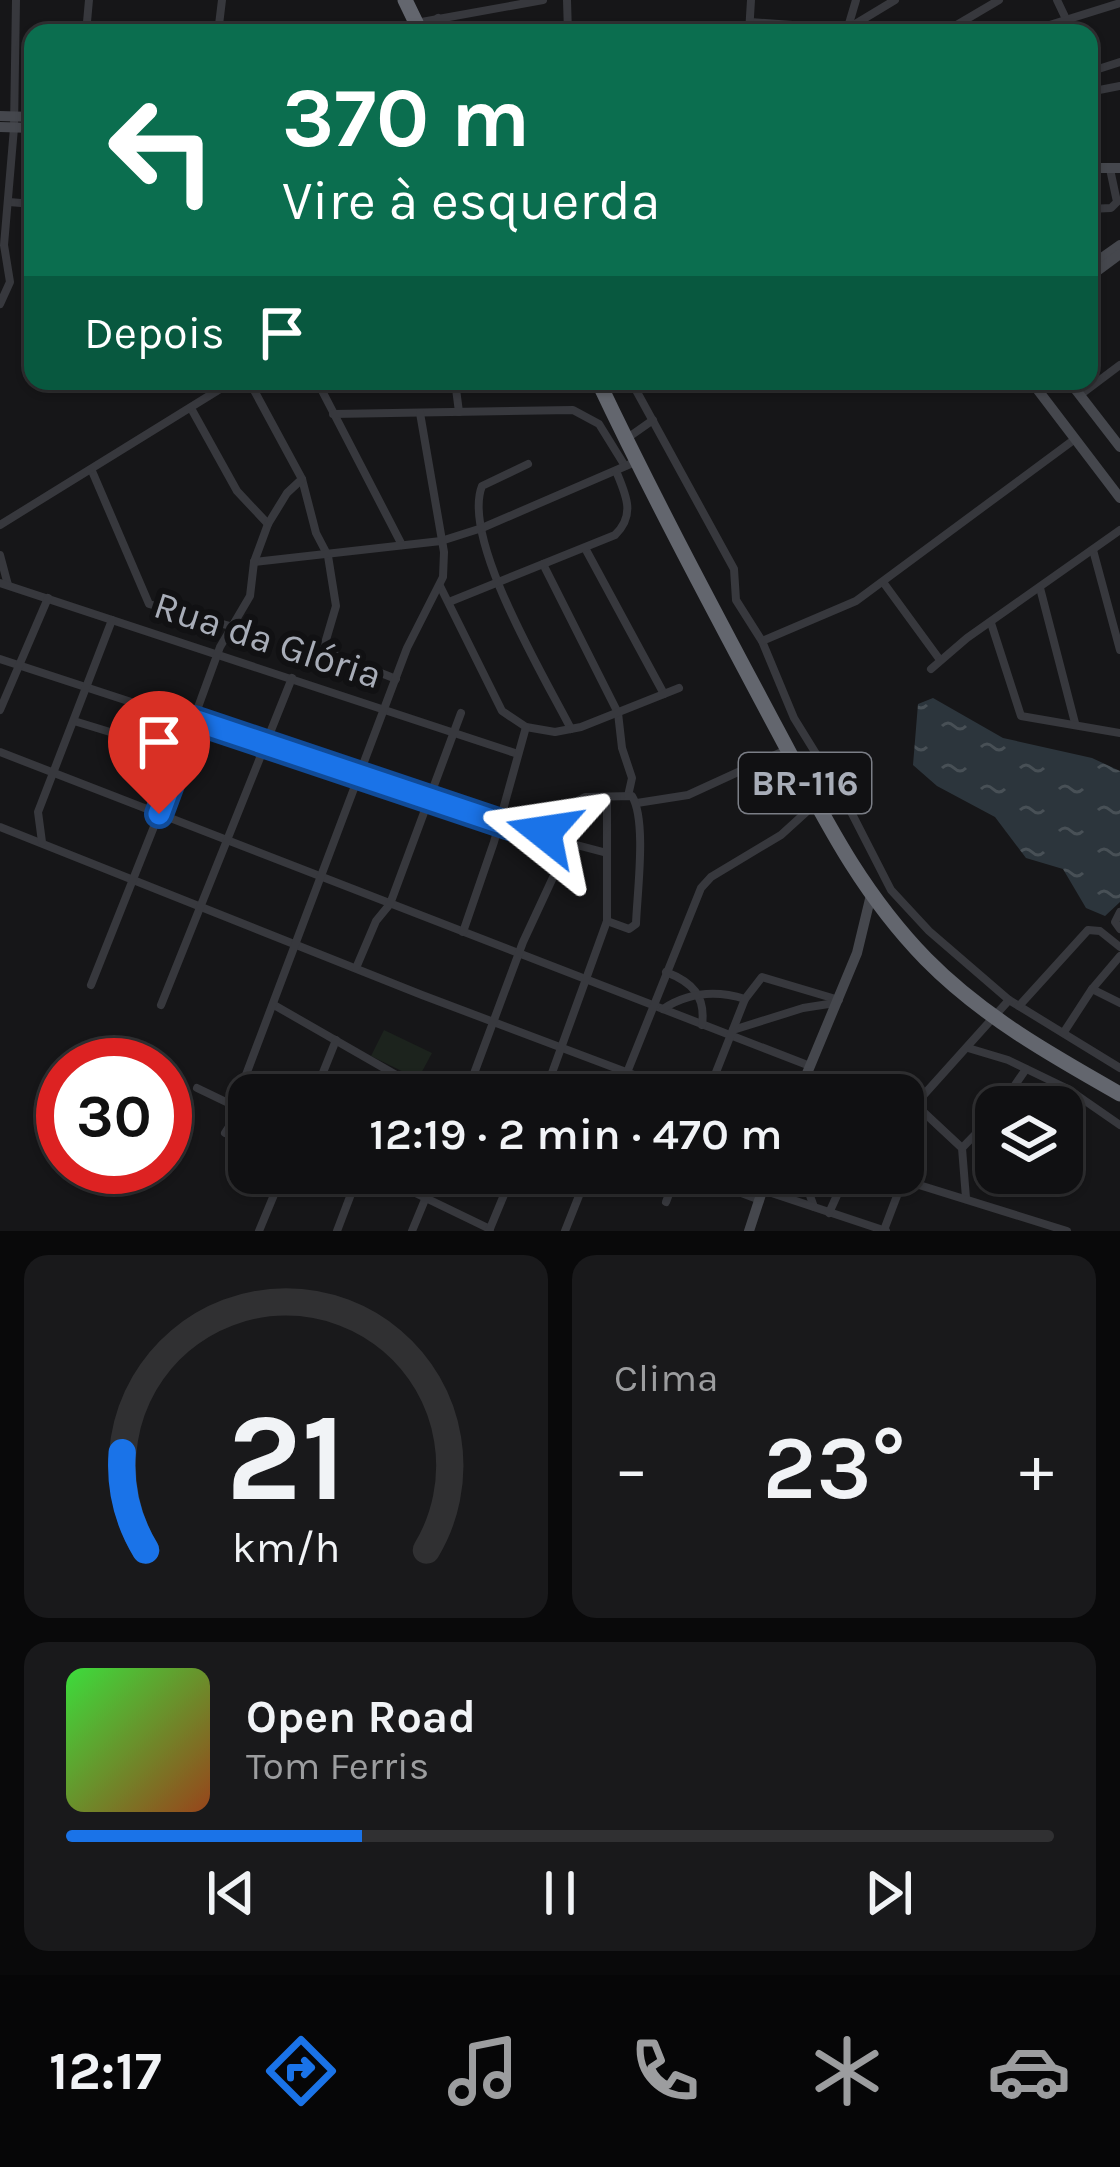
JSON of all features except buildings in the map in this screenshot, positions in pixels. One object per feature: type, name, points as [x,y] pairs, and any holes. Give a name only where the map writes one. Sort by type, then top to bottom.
[{"type":"highway","name":"BR-116","points":[[602,390],[626,440],[626,466],[818,810],[871,895],[942,974],[996,1018],[1120,1094]]},
{"type":"main road","points":[[0,127],[9,120]]},
{"type":"main road","points":[[1114,256],[1120,245]]},
{"type":"main road","points":[[1038,390],[1120,498]]},
{"type":"main road","points":[[1076,390],[1120,447]]},
{"type":"main road","points":[[808,1073],[862,937],[871,895]]},
{"type":"main road","points":[[749,1231],[761,1195]]},
{"type":"street","points":[[0,304],[10,282],[4,244],[16,0]]},
{"type":"street","points":[[426,24],[482,5],[543,0]]},
{"type":"street","points":[[752,0],[750,22],[771,24]]},
{"type":"street","points":[[857,24],[895,0]]},
{"type":"street","points":[[959,24],[999,0]]},
{"type":"street","points":[[1057,0],[1066,19]]},
{"type":"street","points":[[1051,24],[1120,3]]},
{"type":"street","points":[[438,18],[442,24]]},
{"type":"street","points":[[1098,207],[1116,204],[1115,168]]},
{"type":"street","points":[[9,202],[24,203]]},
{"type":"street","points":[[211,390],[211,394]]},
{"type":"street","points":[[0,525],[218,390]]},
{"type":"street","points":[[254,390],[302,479],[316,533],[328,556],[336,606],[323,650],[396,679]]},
{"type":"street","points":[[321,390],[402,545]]},
{"type":"street","points":[[456,390],[459,412]]},
{"type":"street","points":[[636,390],[734,569],[734,596],[762,641],[794,718],[847,803],[885,880],[907,909],[1009,1000],[1119,1066]]},
{"type":"street","points":[[1080,395],[1087,390]]},
{"type":"street","points":[[192,410],[237,491],[268,524]]},
{"type":"street","points":[[333,414],[583,412],[599,424],[626,466],[627,519],[615,535],[449,602]]},
{"type":"street","points":[[247,1074],[396,679],[445,564],[420,413]]},
{"type":"street","points":[[626,440],[653,420]]},
{"type":"street","points":[[762,641],[836,613],[1076,438]]},
{"type":"street","points":[[528,464],[482,485],[478,501],[482,528],[497,584],[571,729]]},
{"type":"street","points":[[254,562],[441,541],[626,466]]},
{"type":"street","points":[[92,471],[149,604],[230,626]]},
{"type":"street","points":[[91,985],[218,655],[250,596],[254,562],[268,524],[286,493],[302,479]]},
{"type":"street","points":[[931,669],[1120,530]]},
{"type":"street","points":[[585,548],[664,694]]},
{"type":"street","points":[[1093,550],[1120,650]]},
{"type":"street","points":[[0,555],[4,584]]},
{"type":"street","points":[[543,564],[618,712],[632,778],[636,924],[629,929],[607,921]]},
{"type":"street","points":[[883,582],[940,660]]},
{"type":"street","name":"Rua da Glória","points":[[4,584],[518,754]]},
{"type":"street","points":[[439,585],[498,704],[526,727],[555,732],[571,729],[679,688]]},
{"type":"street","points":[[1040,588],[1075,723]]},
{"type":"street","points":[[0,710],[48,598]]},
{"type":"street","points":[[42,844],[37,819],[112,620]]},
{"type":"street","points":[[991,623],[1019,713],[1031,720],[1075,723],[1120,734]]},
{"type":"street","points":[[0,659],[525,831],[569,828]]},
{"type":"street","points":[[160,1005],[292,678]]},
{"type":"street","points":[[356,968],[376,921],[390,904],[460,712]]},
{"type":"street","points":[[74,721],[182,754]]},
{"type":"street","points":[[463,932],[526,727]]},
{"type":"street","points":[[474,1074],[518,955],[568,843],[576,800],[688,795],[788,750]]},
{"type":"street","points":[[0,752],[588,982],[732,1033],[808,1073],[833,1074]]},
{"type":"street","points":[[552,1074],[607,921],[607,797]]},
{"type":"street","points":[[0,827],[627,1073],[706,881],[818,810],[847,803]]},
{"type":"street","points":[[568,843],[608,853]]},
{"type":"street","points":[[895,925],[907,909]]},
{"type":"street","points":[[1120,912],[1115,922],[1120,929]]},
{"type":"street","points":[[1019,1006],[1088,930],[1100,931],[1120,947]]},
{"type":"street","points":[[1064,1032],[1120,956]]},
{"type":"street","points":[[666,972],[689,981],[698,994],[702,1025]]},
{"type":"street","points":[[715,1074],[745,999],[758,979],[838,1001]]},
{"type":"street","points":[[1092,989],[1120,1003]]},
{"type":"street","points":[[657,1008],[698,994],[723,993],[745,999]]},
{"type":"street","points":[[924,1094],[1009,1000]]},
{"type":"street","points":[[732,1033],[802,1008],[838,1001]]},
{"type":"street","points":[[274,1005],[396,1074]]},
{"type":"street","points":[[322,1074],[336,1040]]},
{"type":"street","points":[[968,1048],[1078,1095],[1120,1125]]},
{"type":"street","points":[[1014,1086],[1026,1069]]},
{"type":"street","points":[[197,1088],[228,1103]]},
{"type":"street","points":[[924,1112],[962,1148],[966,1198]]},
{"type":"street","points":[[225,1133],[228,1127]]},
{"type":"street","points":[[962,1148],[975,1134]]},
{"type":"street","points":[[924,1184],[1067,1231]]},
{"type":"street","points":[[259,1231],[274,1194]]},
{"type":"street","points":[[338,1231],[351,1194]]},
{"type":"street","points":[[420,1194],[489,1230],[504,1194]]},
{"type":"street","points":[[412,1231],[428,1194]]},
{"type":"street","points":[[565,1231],[579,1194]]},
{"type":"street","points":[[666,1202],[669,1194]]},
{"type":"street","points":[[758,1194],[885,1231],[894,1194]]},
{"type":"street","points":[[809,1194],[814,1208]]},
{"type":"street","points":[[829,1213],[838,1194]]},
{"type":"shaded area","points":[[384,1030],[432,1053],[421,1074],[408,1074],[371,1056]]},
{"type":"water","points":[[933,698],[1003,738],[1092,758],[1120,771],[1120,902],[1105,916],[1086,908],[1063,869],[1026,858],[995,817],[937,786],[913,765],[918,704]]},
{"type":"route","points":[[159,814],[194,720],[525,831],[544,832]]}]
